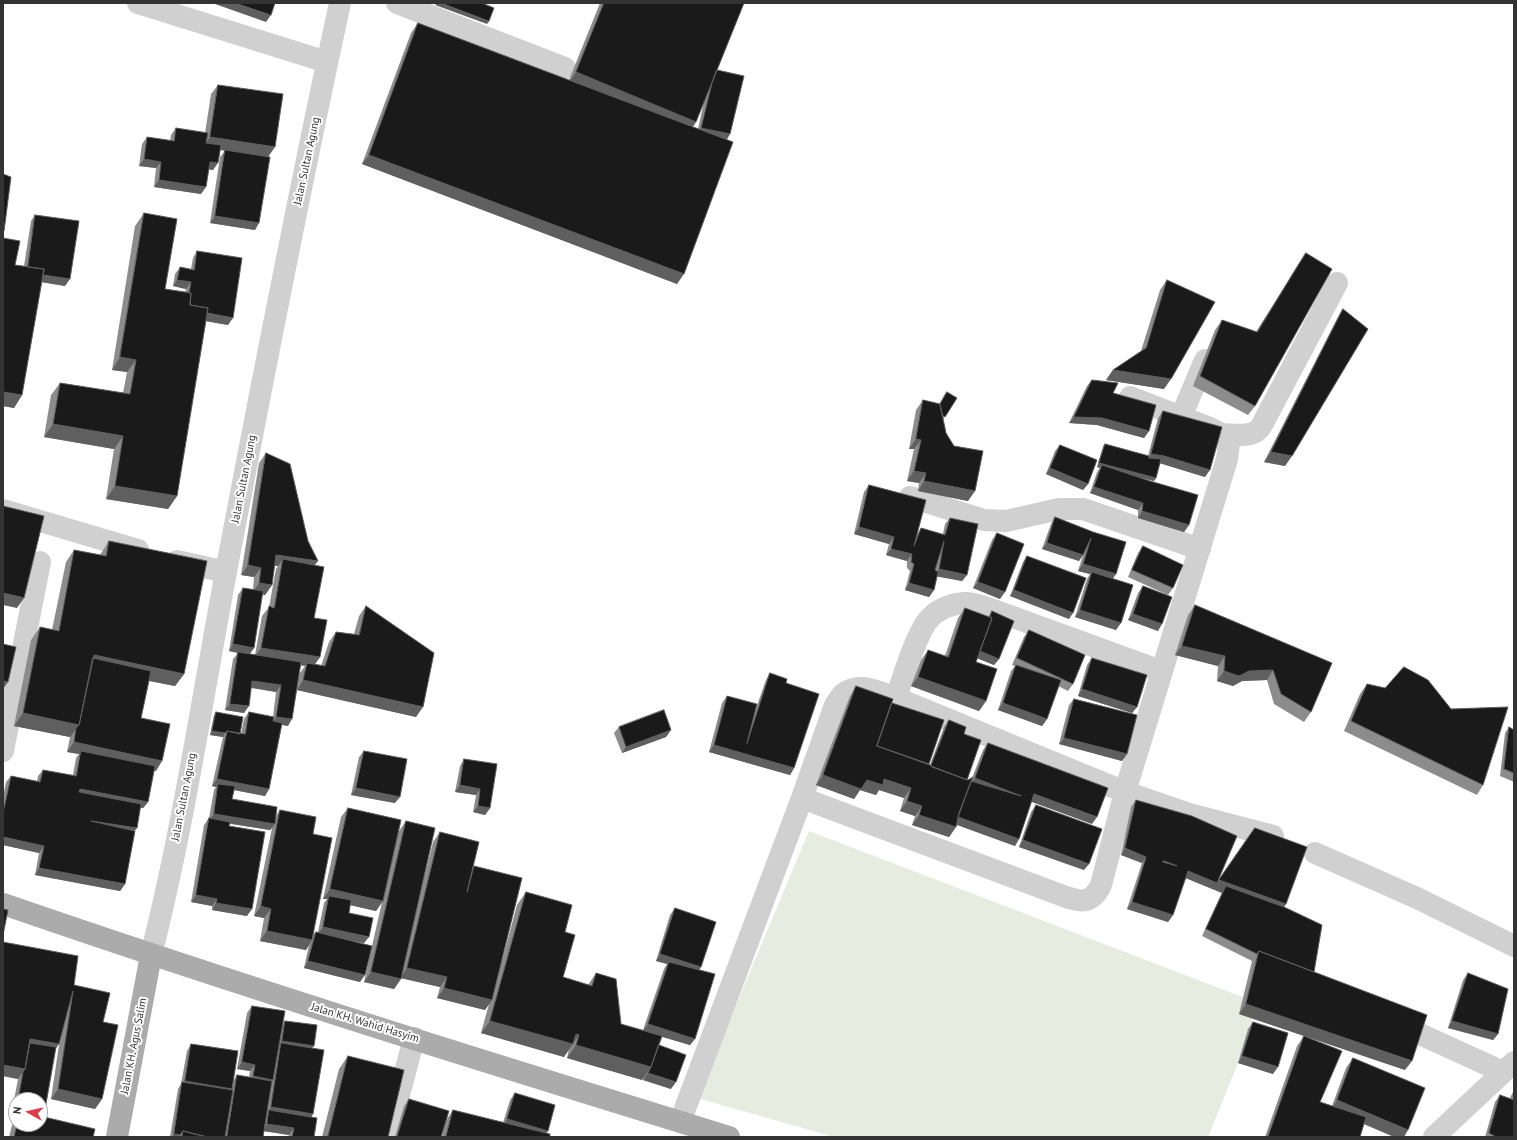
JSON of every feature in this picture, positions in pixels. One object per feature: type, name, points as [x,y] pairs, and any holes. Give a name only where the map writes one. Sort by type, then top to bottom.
[{"type":"main road","name":"Jalan KH. Wahid Hasyim","points":[[3,904],[151,955],[414,1038],[486,1063],[728,1137]]},
{"type":"main road","name":"Jalan KH. Agus Salim","points":[[117,1137],[151,955]]},
{"type":"street","points":[[138,3],[327,62]]},
{"type":"street","name":"Jalan Sultan Agung","points":[[151,955],[165,898],[288,252],[340,3]]},
{"type":"street","points":[[397,3],[564,68]]},
{"type":"street","points":[[1130,397],[1222,434],[1252,434],[1258,430],[1265,419],[1337,283]]},
{"type":"street","points":[[1180,416],[1213,344]]},
{"type":"street","points":[[802,798],[1075,900],[1085,901],[1096,895],[1101,885],[1125,792],[1161,671],[1200,550],[1227,459],[1229,444],[1222,434]]},
{"type":"street","points":[[910,497],[984,520],[1006,521],[1059,509],[1083,509],[1200,550]]},
{"type":"street","points":[[3,510],[152,555],[226,572]]},
{"type":"street","points":[[3,751],[40,562]]},
{"type":"street","points":[[896,698],[922,629],[930,617],[944,608],[956,604],[969,603],[991,609],[1161,671]]},
{"type":"street","points":[[680,1122],[802,798],[835,705],[843,694],[856,688],[871,689],[1125,792],[1189,814],[1273,836]]},
{"type":"street","points":[[1315,853],[1417,898],[1514,946]]},
{"type":"street","points":[[1422,1036],[1509,1067],[1434,1137]]},
{"type":"street","points":[[388,1137],[414,1038]]},
{"type":"shaded area","points":[[809,831],[1258,1003],[1238,1063],[1208,1137],[834,1137],[697,1098]]},
{"type":"building","points":[[235,3],[275,3],[271,15]]},
{"type":"building","points":[[441,3],[482,3],[494,8],[489,21]]},
{"type":"building","points":[[604,3],[744,3],[696,122],[576,72]]},
{"type":"building","points":[[418,23],[733,142],[684,274],[369,155]]},
{"type":"building","points":[[717,70],[744,76],[730,134],[701,128],[712,83]]},
{"type":"building","points":[[218,85],[283,94],[275,147],[210,137]]},
{"type":"building","points":[[176,128],[208,133],[206,143],[221,145],[218,163],[210,162],[206,187],[159,180],[161,162],[144,159],[147,137],[174,141]]},
{"type":"building","points":[[225,150],[270,157],[259,223],[215,216]]},
{"type":"building","points":[[3,174],[11,177],[4,231],[3,231]]},
{"type":"building","points":[[144,213],[177,219],[165,289],[191,293],[190,305],[208,308],[177,496],[115,486],[123,436],[53,424],[60,383],[130,394],[136,360],[120,357]]},
{"type":"building","points":[[35,215],[79,221],[70,279],[43,275],[44,269],[28,267]]},
{"type":"building","points":[[3,238],[20,241],[15,265],[44,269],[22,395],[3,392]]},
{"type":"building","points":[[197,251],[242,258],[233,318],[207,313],[208,308],[190,305],[191,293],[189,293],[191,282],[177,280],[180,267],[194,270]]},
{"type":"building","points":[[1306,253],[1332,269],[1255,406],[1200,376],[1222,320],[1257,332]]},
{"type":"building","points":[[1167,280],[1215,302],[1171,379],[1113,370],[1146,348]]},
{"type":"building","points":[[1343,309],[1368,329],[1292,456],[1271,452]]},
{"type":"building","points":[[1092,380],[1118,383],[1113,393],[1156,405],[1149,431],[1102,418],[1074,417]]},
{"type":"building","points":[[947,392],[957,398],[945,417],[942,415],[940,404]]},
{"type":"building","points":[[923,400],[940,404],[946,433],[954,446],[983,451],[975,491],[924,481],[926,473],[914,471],[921,440],[916,439]]},
{"type":"building","points":[[1163,411],[1222,427],[1210,470],[1164,456],[1151,454]]},
{"type":"building","points":[[1105,444],[1149,456],[1149,458],[1161,459],[1156,478],[1099,463]]},
{"type":"building","points":[[1060,445],[1097,460],[1088,484],[1050,468]]},
{"type":"building","points":[[266,453],[290,464],[308,541],[318,561],[276,555],[272,585],[259,583],[261,568],[248,565]]},
{"type":"building","points":[[1102,465],[1198,495],[1189,525],[1142,511],[1143,503],[1094,487]]},
{"type":"building","points":[[869,485],[926,500],[914,546],[921,528],[945,535],[950,518],[978,524],[967,575],[939,569],[944,541],[935,570],[938,572],[934,590],[909,583],[914,564],[911,562],[912,554],[891,549],[894,537],[859,527]]},
{"type":"building","points":[[3,506],[44,516],[24,598],[3,593]]},
{"type":"building","points":[[1055,517],[1093,532],[1126,542],[1116,574],[1083,564],[1091,538],[1083,555],[1047,543]]},
{"type":"building","points":[[997,533],[1024,544],[1005,592],[978,582]]},
{"type":"building","points":[[109,541],[207,561],[184,674],[94,655],[79,725],[23,713],[40,627],[59,631],[74,550],[106,556]]},
{"type":"building","points":[[1143,546],[1183,565],[1173,588],[1132,570]]},
{"type":"building","points":[[1027,556],[1086,578],[1073,613],[1014,590]]},
{"type":"building","points":[[283,559],[324,567],[314,618],[327,620],[320,657],[261,648],[269,606],[274,608]]},
{"type":"building","points":[[1092,572],[1133,585],[1121,623],[1080,610]]},
{"type":"building","points":[[1143,586],[1172,597],[1162,624],[1133,614]]},
{"type":"building","points":[[243,588],[263,591],[254,648],[233,644]]},
{"type":"building","points":[[1195,605],[1332,663],[1311,712],[1281,694],[1273,670],[1249,671],[1239,676],[1224,671],[1225,656],[1182,646]]},
{"type":"building","points":[[366,606],[434,653],[423,707],[303,680],[307,663],[325,666],[336,632],[359,635]]},
{"type":"building","points":[[965,608],[992,618],[976,662],[997,669],[986,701],[918,677],[928,650],[948,657]]},
{"type":"building","points":[[992,611],[1014,621],[999,659],[980,651],[992,618],[990,617]]},
{"type":"building","points":[[1029,630],[1085,655],[1073,684],[1017,658]]},
{"type":"building","points":[[3,644],[16,647],[8,682],[3,681]]},
{"type":"building","points":[[238,652],[301,662],[292,719],[276,717],[281,685],[252,681],[249,706],[230,704]]},
{"type":"building","points":[[93,658],[151,671],[141,718],[170,724],[162,761],[74,742]]},
{"type":"building","points":[[1092,658],[1147,675],[1137,707],[1082,689]]},
{"type":"building","points":[[1016,665],[1061,680],[1047,719],[1003,703]]},
{"type":"building","points":[[1404,667],[1428,680],[1451,709],[1508,707],[1483,785],[1351,721],[1367,684],[1385,688]]},
{"type":"building","points":[[770,673],[787,679],[786,683],[819,694],[794,768],[714,745],[727,696],[757,704],[747,743]]},
{"type":"building","points":[[856,686],[893,699],[877,746],[968,780],[973,777],[959,813],[956,827],[919,815],[922,806],[907,801],[911,788],[884,779],[883,785],[867,780],[861,789],[823,775]]},
{"type":"building","points":[[1074,699],[1137,715],[1127,754],[1064,738]]},
{"type":"building","points":[[892,703],[944,720],[929,764],[877,746]]},
{"type":"building","points":[[664,710],[671,730],[626,747],[619,727]]},
{"type":"building","points":[[216,712],[243,717],[240,734],[227,731],[225,733],[212,731]]},
{"type":"building","points":[[249,712],[274,717],[273,721],[282,723],[269,789],[217,779],[227,731],[245,734]]},
{"type":"building","points":[[949,720],[966,727],[964,734],[981,740],[967,780],[931,766]]},
{"type":"building","points":[[1509,727],[1514,730],[1514,773],[1504,769]]},
{"type":"building","points":[[988,743],[1108,788],[1097,817],[1034,794],[1019,839],[958,817],[971,781],[1021,796],[975,778]]},
{"type":"building","points":[[81,751],[155,766],[148,802],[80,789],[79,792],[141,804],[137,828],[91,821],[135,831],[125,884],[39,868],[44,846],[3,837],[3,813],[11,776],[40,782],[43,770],[76,776]]},
{"type":"building","points":[[364,751],[407,759],[400,797],[356,788]]},
{"type":"building","points":[[464,759],[497,764],[490,808],[478,806],[480,789],[460,785]]},
{"type":"building","points":[[218,784],[235,786],[232,799],[277,807],[275,824],[214,814]]},
{"type":"building","points":[[1136,800],[1192,816],[1237,836],[1217,883],[1188,871],[1173,915],[1132,902],[1146,857],[1125,848]]},
{"type":"building","points":[[1036,805],[1102,829],[1089,864],[1023,840]]},
{"type":"building","points":[[348,808],[401,820],[383,901],[330,889]]},
{"type":"building","points":[[280,810],[316,817],[313,834],[332,838],[312,940],[267,931],[271,909],[261,906]]},
{"type":"building","points":[[209,818],[230,822],[229,826],[265,832],[252,909],[216,903],[217,899],[196,895]]},
{"type":"building","points":[[406,821],[435,828],[401,979],[371,972]]},
{"type":"building","points":[[1255,828],[1307,847],[1286,904],[1219,880]]},
{"type":"building","points":[[440,832],[479,842],[467,892],[474,866],[522,878],[492,1000],[444,988],[447,977],[407,968]]},
{"type":"building","points":[[1226,886],[1284,907],[1322,925],[1314,972],[1259,951],[1257,954],[1206,929]]},
{"type":"building","points":[[526,892],[572,905],[565,932],[575,935],[563,977],[592,986],[596,973],[616,979],[621,1024],[662,1036],[651,1067],[576,1045],[579,1035],[576,1034],[573,1044],[490,1021]]},
{"type":"building","points":[[329,896],[351,900],[349,913],[373,918],[369,937],[323,927]]},
{"type":"building","points":[[675,908],[716,922],[701,967],[660,954]]},
{"type":"building","points":[[3,909],[8,910],[3,935]]},
{"type":"building","points":[[316,932],[372,946],[365,975],[308,961]]},
{"type":"building","points":[[3,942],[78,956],[74,985],[110,993],[103,1022],[118,1025],[102,1099],[58,1089],[73,991],[59,1044],[30,1039],[25,1069],[3,1065]]},
{"type":"building","points":[[1259,951],[1427,1015],[1412,1061],[1246,1004]]},
{"type":"building","points":[[669,962],[715,974],[695,1039],[648,1024]]},
{"type":"building","points":[[1468,973],[1508,989],[1498,1034],[1452,1021]]},
{"type":"building","points":[[252,1006],[285,1011],[273,1080],[253,1076],[255,1065],[242,1062]]},
{"type":"building","points":[[285,1021],[317,1025],[314,1046],[282,1041]]},
{"type":"building","points":[[1253,1022],[1288,1033],[1278,1067],[1242,1056]]},
{"type":"building","points":[[1304,1036],[1342,1051],[1320,1102],[1366,1117],[1360,1137],[1268,1137]]},
{"type":"building","points":[[30,1043],[56,1047],[48,1092],[19,1092],[23,1072],[25,1069]]},
{"type":"building","points":[[281,1043],[324,1050],[313,1114],[271,1107]]},
{"type":"building","points":[[191,1044],[238,1051],[232,1089],[185,1081]]},
{"type":"building","points":[[659,1045],[686,1055],[676,1082],[648,1073]]},
{"type":"building","points":[[348,1056],[404,1070],[388,1137],[328,1137]]},
{"type":"building","points":[[1353,1058],[1425,1088],[1408,1130],[1337,1100]]},
{"type":"building","points":[[237,1075],[272,1081],[263,1137],[227,1137]]},
{"type":"building","points":[[182,1082],[233,1090],[225,1137],[207,1137],[183,1131],[180,1135],[174,1134]]},
{"type":"building","points":[[515,1093],[555,1105],[548,1131],[507,1119]]},
{"type":"building","points":[[1500,1095],[1514,1100],[1514,1137],[1496,1137],[1489,1133]]},
{"type":"building","points":[[409,1099],[449,1111],[441,1137],[397,1137]]},
{"type":"building","points":[[269,1110],[317,1118],[314,1137],[292,1137],[294,1128],[267,1124]]},
{"type":"building","points":[[453,1110],[550,1134],[550,1137],[446,1137]]},
{"type":"building","points":[[48,1118],[95,1129],[93,1137],[14,1137],[15,1132],[48,1132]]},
{"type":"building","points":[[183,1131],[207,1137],[182,1137]]}]
